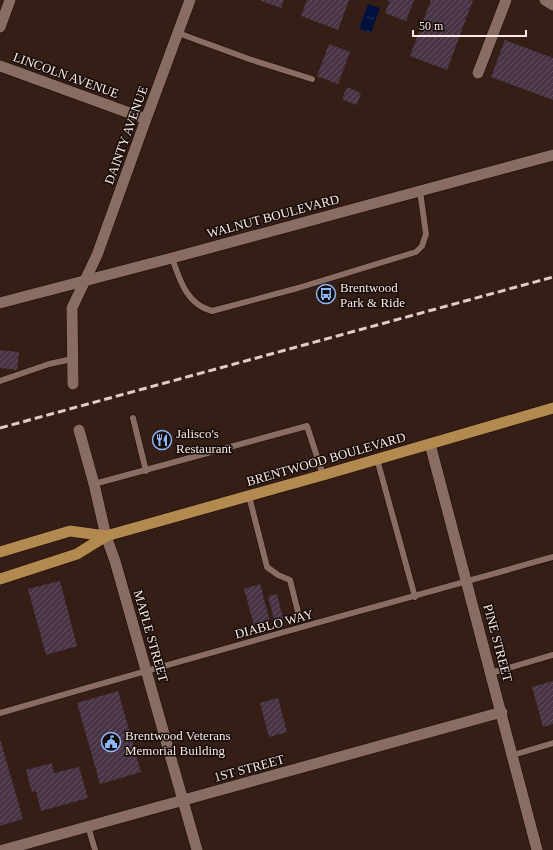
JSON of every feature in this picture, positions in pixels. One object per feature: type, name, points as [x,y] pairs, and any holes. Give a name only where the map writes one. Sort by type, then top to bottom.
[{"type":"main road","name":"BRENTWOOD BOULEVARD","points":[[0,579],[77,554],[106,536],[553,408]]},
{"type":"main road","name":"BRENTWOOD BOULEVARD","points":[[0,552],[70,531],[106,536]]},
{"type":"street","points":[[0,27],[10,0]]},
{"type":"street","name":"DAINTY AVENUE","points":[[86,279],[98,255],[190,0]]},
{"type":"street","points":[[478,73],[506,0]]},
{"type":"street","points":[[545,0],[553,5]]},
{"type":"street","name":"LINCOLN AVENUE","points":[[0,66],[146,119]]},
{"type":"street","name":"WALNUT BOULEVARD","points":[[0,303],[553,155]]},
{"type":"street","points":[[73,384],[72,308],[86,279]]},
{"type":"street","name":"MAPLE STREET","points":[[78,430],[94,484],[106,536],[115,560],[197,850]]},
{"type":"street","name":"PINE STREET","points":[[430,444],[502,712],[537,850]]},
{"type":"street","name":"1ST STREET","points":[[2,850],[502,712]]},
{"type":"lane","points":[[178,33],[249,59],[312,79]]},
{"type":"lane","points":[[172,258],[188,295],[196,304],[202,308],[212,311],[294,289],[416,252],[422,246],[426,234],[420,191]]},
{"type":"lane","points":[[0,381],[50,364],[72,359]]},
{"type":"lane","points":[[133,418],[146,471]]},
{"type":"lane","points":[[94,484],[307,426],[322,475]]},
{"type":"lane","points":[[377,459],[415,597]]},
{"type":"lane","points":[[249,496],[267,567],[278,575],[290,580],[298,612]]},
{"type":"lane","name":"DIABLO WAY","points":[[0,713],[146,670],[415,597],[553,557]]},
{"type":"lane","points":[[491,673],[553,655]]},
{"type":"lane","points":[[513,755],[553,743]]},
{"type":"lane","points":[[88,826],[95,850]]},
{"type":"water","points":[[368,4],[380,8],[371,33],[359,29]]},
{"type":"building","points":[[259,0],[284,0],[281,8]]},
{"type":"building","points":[[307,0],[349,0],[338,30],[301,16]]},
{"type":"building","points":[[386,0],[414,0],[406,21],[385,13],[390,1]]},
{"type":"building","points":[[431,0],[473,0],[447,70],[410,56]]},
{"type":"building","points":[[505,40],[553,58],[553,100],[491,77]]},
{"type":"building","points":[[329,44],[350,52],[338,84],[317,76]]},
{"type":"building","points":[[347,87],[361,93],[357,105],[342,99]]},
{"type":"building","points":[[0,350],[19,352],[17,370],[0,368]]},
{"type":"building","points":[[60,581],[77,646],[46,655],[28,589]]},
{"type":"building","points":[[260,584],[270,621],[254,625],[244,589]]},
{"type":"building","points":[[277,594],[283,618],[274,620],[268,596]]},
{"type":"building","points":[[553,681],[553,724],[543,727],[532,687]]},
{"type":"building","points":[[118,691],[141,772],[100,784],[77,703]]},
{"type":"building","points":[[278,698],[287,732],[269,737],[260,703]]},
{"type":"building","points":[[0,739],[23,819],[0,826]]},
{"type":"building","points":[[52,763],[54,773],[79,767],[88,798],[41,811],[36,791],[32,792],[26,770]]},
{"type":"railway","points":[[0,428],[553,277]]},
{"type":"place","name":"Brentwood Park & Ride","points":[[326,294]]},
{"type":"place","name":"Jalisco's Restaurant","points":[[162,440]]},
{"type":"place","name":"Brentwood Veterans Memorial Building","points":[[111,742]]}]
